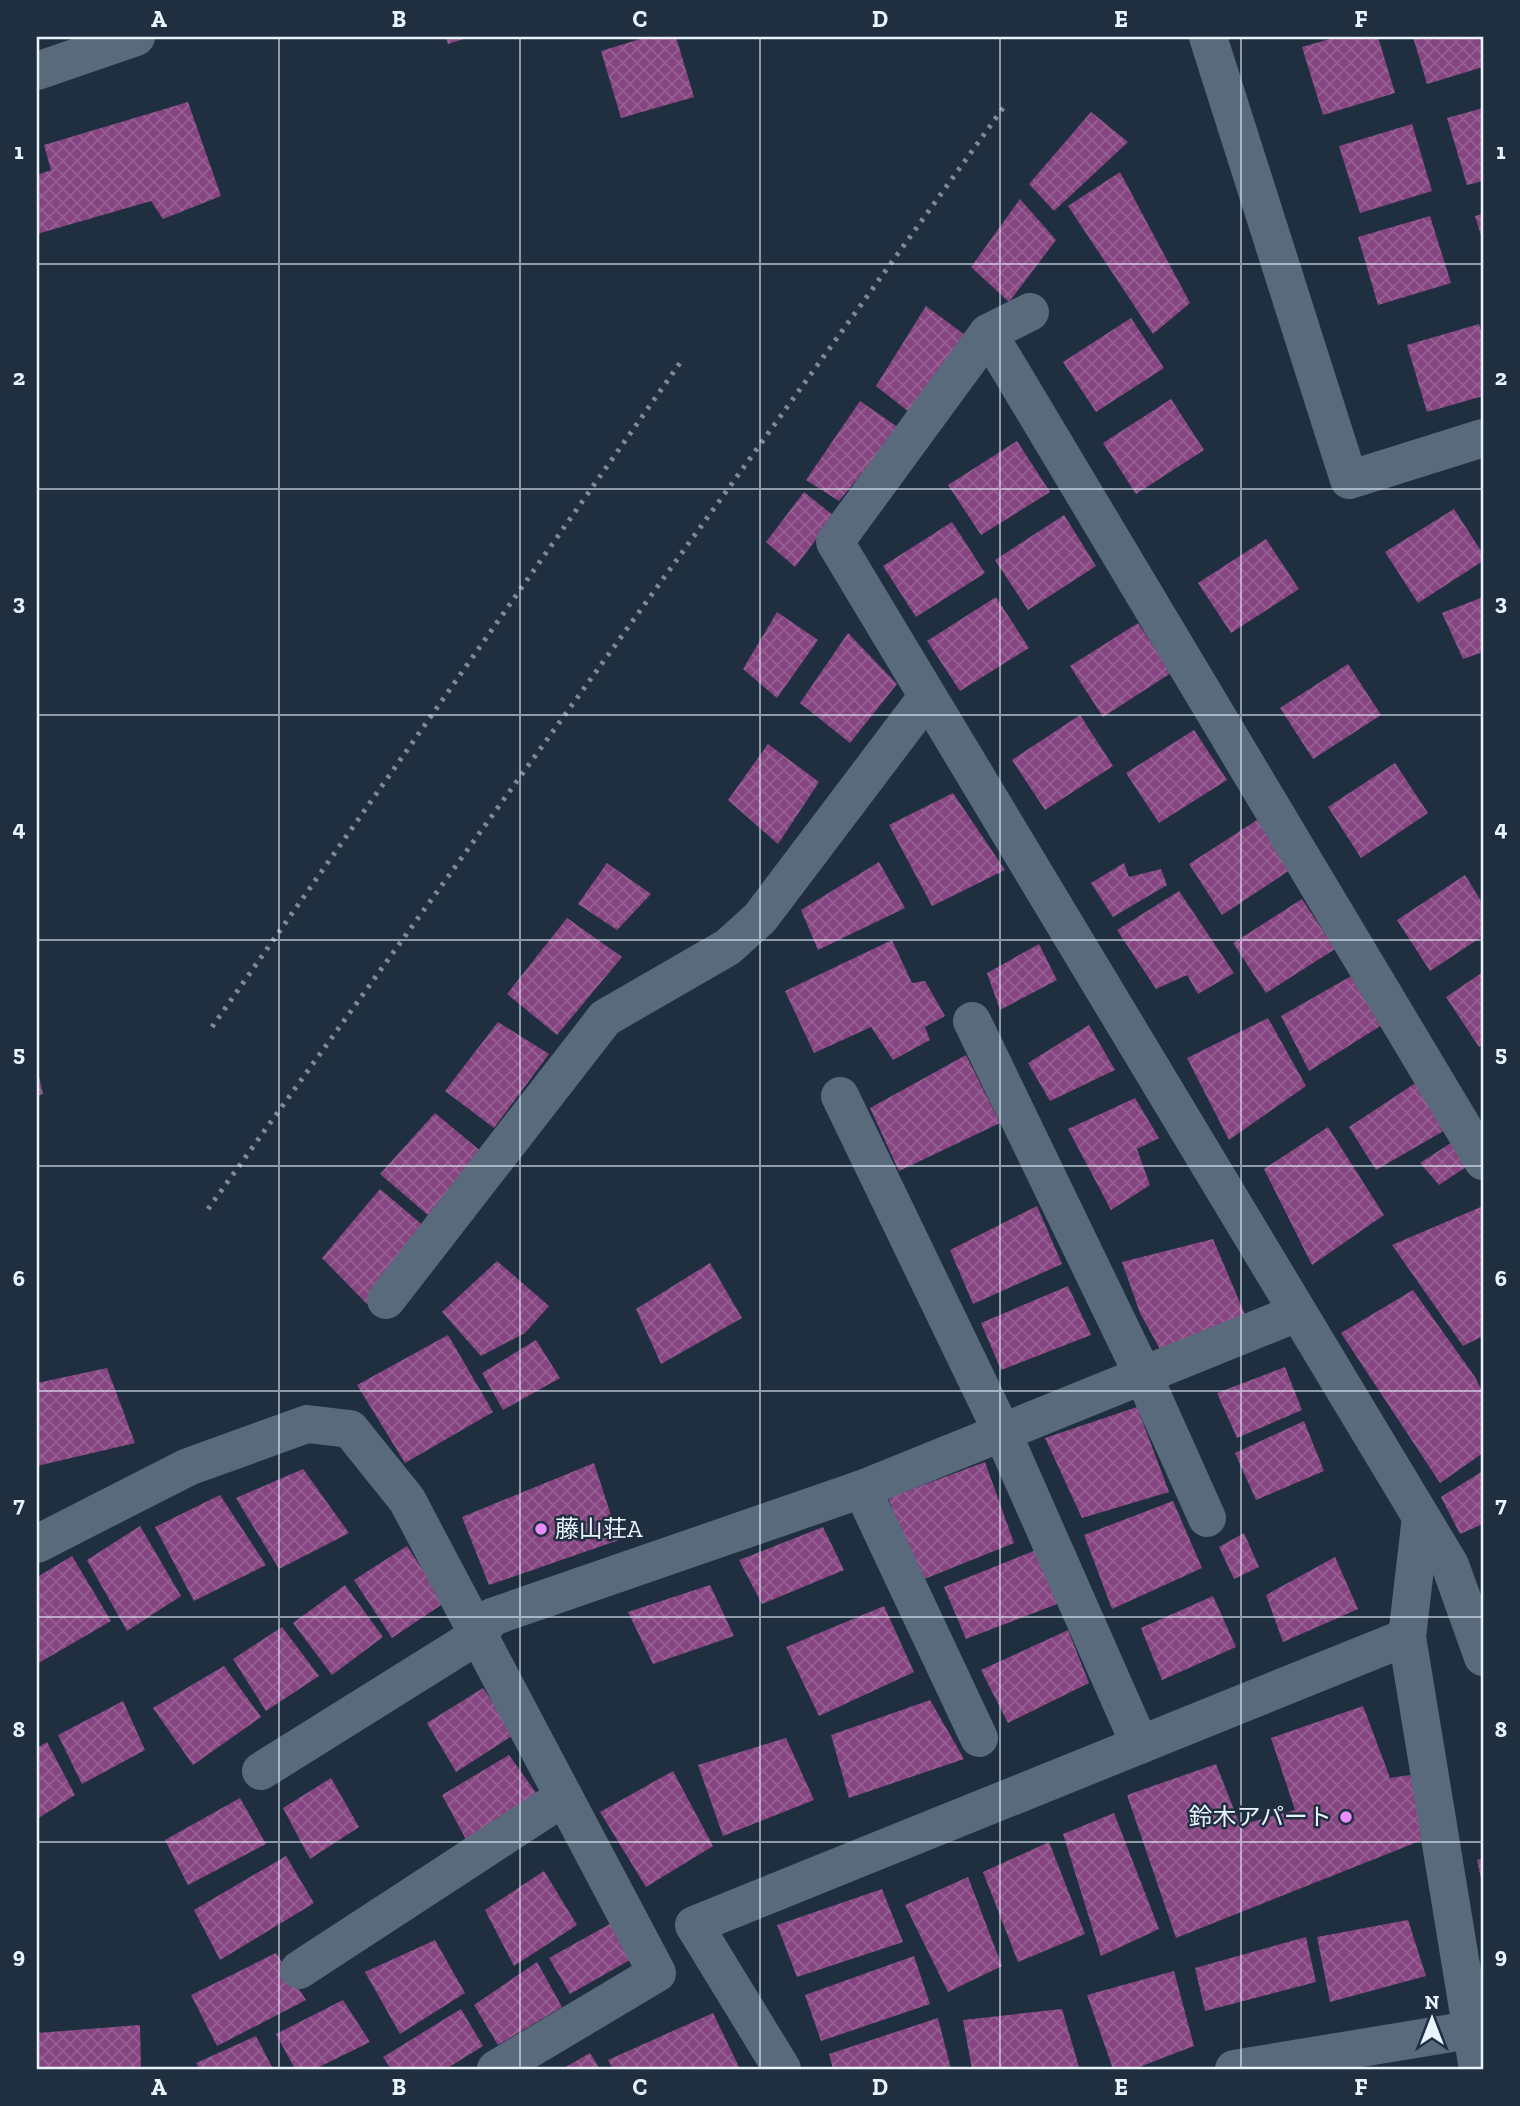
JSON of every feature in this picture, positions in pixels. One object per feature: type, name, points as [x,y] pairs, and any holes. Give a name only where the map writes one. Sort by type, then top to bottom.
[{"type":"street","points":[[37,71],[136,37]]},
{"type":"street","points":[[1208,37],[1349,480],[1483,438]]},
{"type":"street","points":[[1030,312],[988,333],[835,542],[1450,1564],[1483,1657]]},
{"type":"street","points":[[988,333],[1483,1161]]},
{"type":"street","points":[[386,1300],[605,1018],[728,947],[760,918],[927,697]]},
{"type":"street","points":[[972,1021],[1143,1375],[1207,1518]]},
{"type":"street","points":[[840,1096],[1002,1432],[1140,1745]]},
{"type":"street","points":[[261,1771],[477,1636],[492,1617],[862,1489],[1297,1312]]},
{"type":"street","points":[[37,1544],[200,1463],[307,1424],[350,1429],[407,1500],[657,1973],[496,2069]]},
{"type":"street","points":[[862,1489],[979,1738]]},
{"type":"street","points":[[1421,1517],[1407,1637],[1478,2069]]},
{"type":"street","points":[[782,2069],[694,1925],[1407,1637]]},
{"type":"street","points":[[299,1970],[564,1797]]},
{"type":"street","points":[[1234,2069],[1470,2030]]},
{"type":"building","points":[[446,37],[470,37],[448,44]]},
{"type":"building","points":[[647,37],[676,37],[694,97],[621,118],[601,51]]},
{"type":"building","points":[[1337,37],[1378,37],[1395,93],[1323,115],[1302,47]]},
{"type":"building","points":[[1413,37],[1483,37],[1483,67],[1427,84]]},
{"type":"building","points":[[188,102],[221,196],[163,219],[151,201],[37,234],[37,175],[51,170],[44,145]]},
{"type":"building","points":[[1483,108],[1483,181],[1467,185],[1447,118]]},
{"type":"building","points":[[1091,112],[1128,142],[1054,211],[1029,184]]},
{"type":"building","points":[[1412,124],[1432,191],[1360,213],[1339,146]]},
{"type":"building","points":[[1120,172],[1190,303],[1153,334],[1068,206]]},
{"type":"building","points":[[1020,199],[1056,240],[1009,302],[971,267]]},
{"type":"building","points":[[1483,214],[1483,242],[1475,216]]},
{"type":"building","points":[[1430,216],[1451,283],[1378,305],[1358,237]]},
{"type":"building","points":[[926,306],[965,335],[909,412],[876,386]]},
{"type":"building","points":[[1131,318],[1164,368],[1096,412],[1063,362]]},
{"type":"building","points":[[1479,324],[1483,337],[1483,396],[1427,412],[1407,345]]},
{"type":"building","points":[[1171,399],[1204,450],[1136,494],[1103,443]]},
{"type":"building","points":[[860,401],[899,428],[839,501],[806,480]]},
{"type":"building","points":[[1017,441],[1050,492],[981,535],[948,485]]},
{"type":"building","points":[[804,492],[834,516],[795,567],[766,542]]},
{"type":"building","points":[[1454,509],[1483,554],[1483,561],[1418,603],[1385,552]]},
{"type":"building","points":[[1064,515],[1096,566],[1028,610],[995,560]]},
{"type":"building","points":[[952,522],[985,573],[916,617],[883,566]]},
{"type":"building","points":[[1266,539],[1299,589],[1231,633],[1198,583]]},
{"type":"building","points":[[996,597],[1029,648],[960,691],[927,641]]},
{"type":"building","points":[[1483,597],[1483,652],[1463,659],[1442,613]]},
{"type":"building","points":[[777,612],[818,640],[777,698],[743,669]]},
{"type":"building","points":[[1138,623],[1171,673],[1103,717],[1070,666]]},
{"type":"building","points":[[848,633],[897,684],[850,743],[800,703]]},
{"type":"building","points":[[1348,664],[1381,715],[1313,759],[1280,708]]},
{"type":"building","points":[[1080,715],[1113,766],[1045,810],[1012,760]]},
{"type":"building","points":[[1194,730],[1227,780],[1159,823],[1126,773]]},
{"type":"building","points":[[768,744],[819,782],[778,844],[728,800]]},
{"type":"building","points":[[1395,763],[1428,813],[1361,858],[1328,807]]},
{"type":"building","points":[[953,793],[1005,870],[932,906],[889,825]]},
{"type":"building","points":[[1257,820],[1290,870],[1222,915],[1189,864]]},
{"type":"building","points":[[879,862],[905,908],[818,950],[801,910]]},
{"type":"building","points":[[607,863],[651,894],[617,930],[578,904]]},
{"type":"building","points":[[1124,863],[1129,877],[1161,869],[1167,885],[1113,917],[1091,883]]},
{"type":"building","points":[[1465,875],[1483,904],[1483,936],[1430,971],[1397,920]]},
{"type":"building","points":[[1179,891],[1234,973],[1198,994],[1187,975],[1156,989],[1117,930]]},
{"type":"building","points":[[1302,899],[1335,949],[1266,993],[1233,943]]},
{"type":"building","points":[[567,918],[622,957],[557,1035],[507,994]]},
{"type":"building","points":[[892,940],[912,983],[925,981],[945,1016],[925,1027],[930,1040],[893,1060],[871,1027],[814,1053],[785,991]]},
{"type":"building","points":[[1039,944],[1057,980],[1000,1010],[987,973]]},
{"type":"building","points":[[1483,972],[1483,1044],[1479,1047],[1446,997]]},
{"type":"building","points":[[1353,975],[1385,1023],[1309,1071],[1281,1016]]},
{"type":"building","points":[[1268,1018],[1306,1086],[1229,1140],[1187,1058]]},
{"type":"building","points":[[498,1022],[549,1054],[494,1128],[445,1091]]},
{"type":"building","points":[[1089,1025],[1115,1070],[1050,1101],[1028,1063]]},
{"type":"building","points":[[966,1055],[1000,1123],[899,1171],[870,1108]]},
{"type":"building","points":[[37,1073],[43,1094],[37,1096]]},
{"type":"building","points":[[1417,1082],[1447,1129],[1376,1170],[1349,1127]]},
{"type":"building","points":[[1135,1098],[1159,1138],[1137,1149],[1150,1185],[1111,1210],[1068,1129]]},
{"type":"building","points":[[435,1113],[483,1153],[428,1215],[380,1174]]},
{"type":"building","points":[[1328,1127],[1384,1215],[1312,1265],[1264,1169]]},
{"type":"building","points":[[1457,1139],[1472,1163],[1439,1185],[1420,1163]]},
{"type":"building","points":[[380,1189],[425,1227],[367,1304],[322,1258]]},
{"type":"building","points":[[1037,1206],[1062,1264],[973,1304],[950,1250]]},
{"type":"building","points":[[1483,1206],[1483,1336],[1463,1346],[1392,1245]]},
{"type":"building","points":[[1213,1239],[1246,1317],[1161,1351],[1140,1313],[1122,1262]]},
{"type":"building","points":[[497,1261],[549,1306],[525,1333],[481,1356],[442,1312]]},
{"type":"building","points":[[710,1263],[742,1318],[661,1364],[636,1309]]},
{"type":"building","points":[[1068,1286],[1091,1335],[1001,1370],[981,1323]]},
{"type":"building","points":[[1413,1290],[1475,1377],[1483,1393],[1483,1453],[1440,1483],[1341,1333]]},
{"type":"building","points":[[448,1335],[493,1412],[405,1463],[357,1385]]},
{"type":"building","points":[[536,1340],[560,1378],[503,1410],[482,1373]]},
{"type":"building","points":[[1285,1367],[1302,1410],[1237,1438],[1217,1393]]},
{"type":"building","points":[[107,1368],[135,1443],[37,1466],[37,1383]]},
{"type":"building","points":[[1137,1407],[1169,1492],[1082,1518],[1045,1438]]},
{"type":"building","points":[[1304,1421],[1324,1471],[1256,1500],[1235,1453]]},
{"type":"building","points":[[985,1462],[1014,1543],[922,1580],[888,1498]]},
{"type":"building","name":"藤山荘A","points":[[594,1463],[619,1540],[489,1585],[462,1517]]},
{"type":"building","points":[[303,1469],[349,1533],[279,1569],[236,1498]]},
{"type":"building","points":[[1483,1471],[1483,1524],[1460,1534],[1441,1497]]},
{"type":"building","points":[[220,1495],[266,1565],[194,1601],[155,1527]]},
{"type":"building","points":[[1173,1501],[1202,1568],[1112,1609],[1084,1535]]},
{"type":"building","points":[[140,1526],[181,1596],[127,1631],[87,1560]]},
{"type":"building","points":[[823,1527],[844,1570],[762,1604],[739,1560]]},
{"type":"building","points":[[1244,1533],[1259,1567],[1234,1579],[1219,1547]]},
{"type":"building","points":[[407,1546],[444,1603],[392,1638],[354,1580]]},
{"type":"building","points":[[1036,1550],[1057,1604],[966,1639],[944,1587]]},
{"type":"building","points":[[72,1556],[111,1621],[37,1664],[37,1577]]},
{"type":"building","points":[[1335,1557],[1358,1609],[1283,1642],[1266,1595]]},
{"type":"building","points":[[345,1585],[383,1637],[332,1675],[293,1623]]},
{"type":"building","points":[[710,1585],[734,1636],[653,1664],[628,1612]]},
{"type":"building","points":[[1213,1596],[1236,1647],[1162,1680],[1141,1628]]},
{"type":"building","points":[[884,1606],[914,1672],[819,1716],[786,1647]]},
{"type":"building","points":[[282,1627],[319,1676],[266,1711],[233,1659]]},
{"type":"building","points":[[1068,1630],[1089,1683],[1008,1723],[981,1670]]},
{"type":"building","points":[[224,1666],[261,1717],[193,1765],[153,1708]]},
{"type":"building","points":[[483,1688],[515,1734],[456,1772],[427,1723]]},
{"type":"building","points":[[930,1700],[964,1759],[849,1798],[831,1735]]},
{"type":"building","points":[[123,1701],[145,1750],[82,1784],[58,1735]]},
{"type":"building","name":"鈴木アパート","points":[[1363,1706],[1390,1778],[1410,1775],[1430,1837],[1176,1938],[1127,1795],[1216,1764],[1240,1825],[1295,1810],[1271,1738]]},
{"type":"building","points":[[786,1738],[814,1800],[723,1836],[698,1765]]},
{"type":"building","points":[[47,1742],[75,1795],[37,1819],[37,1748]]},
{"type":"building","points":[[509,1755],[539,1797],[469,1845],[442,1795]]},
{"type":"building","points":[[673,1771],[713,1846],[646,1887],[600,1812]]},
{"type":"building","points":[[331,1778],[359,1827],[310,1859],[283,1808]]},
{"type":"building","points":[[240,1798],[266,1844],[188,1885],[165,1840]]},
{"type":"building","points":[[1114,1813],[1159,1929],[1101,1956],[1063,1834]]},
{"type":"building","points":[[1049,1842],[1085,1934],[1018,1962],[983,1872]]},
{"type":"building","points":[[286,1856],[314,1903],[220,1960],[194,1910]]},
{"type":"building","points":[[1483,1858],[1483,1883],[1482,1883],[1477,1860]]},
{"type":"building","points":[[544,1871],[577,1925],[514,1966],[485,1910]]},
{"type":"building","points":[[968,1877],[1002,1966],[948,1992],[905,1905]]},
{"type":"building","points":[[882,1889],[903,1942],[797,1977],[777,1925]]},
{"type":"building","points":[[617,1920],[637,1956],[570,1994],[549,1958]]},
{"type":"building","points":[[1408,1920],[1426,1976],[1330,2002],[1317,1937]]},
{"type":"building","points":[[1306,1937],[1316,1982],[1205,2011],[1195,1968]]},
{"type":"building","points":[[435,1940],[465,1993],[400,2034],[365,1972]]},
{"type":"building","points":[[276,1953],[306,2000],[217,2046],[191,1995]]},
{"type":"building","points":[[914,1956],[930,2004],[821,2041],[805,1995]]},
{"type":"building","points":[[537,1962],[562,2007],[498,2045],[474,2005]]},
{"type":"building","points":[[1174,1971],[1194,2046],[1134,2069],[1113,2069],[1087,1995]]},
{"type":"building","points":[[343,2000],[370,2042],[315,2069],[295,2069],[276,2034]]},
{"type":"building","points":[[461,2009],[483,2046],[446,2069],[391,2069],[383,2057]]},
{"type":"building","points":[[1062,2009],[1079,2067],[972,2069],[963,2020]]},
{"type":"building","points":[[713,2013],[740,2069],[613,2069],[608,2060]]},
{"type":"building","points":[[938,2018],[951,2069],[833,2069],[829,2054]]},
{"type":"building","points":[[140,2025],[141,2069],[37,2069],[37,2033]]},
{"type":"building","points":[[256,2036],[273,2069],[200,2069],[196,2063]]},
{"type":"building","points":[[590,2053],[600,2069],[562,2069]]},
{"type":"railway","points":[[208,1209],[1006,104]]},
{"type":"railway","points":[[212,1027],[682,360]]},
{"type":"place","name":"藤山荘A","points":[[541,1529]]},
{"type":"place","name":"鈴木アパート","points":[[1346,1817]]}]
